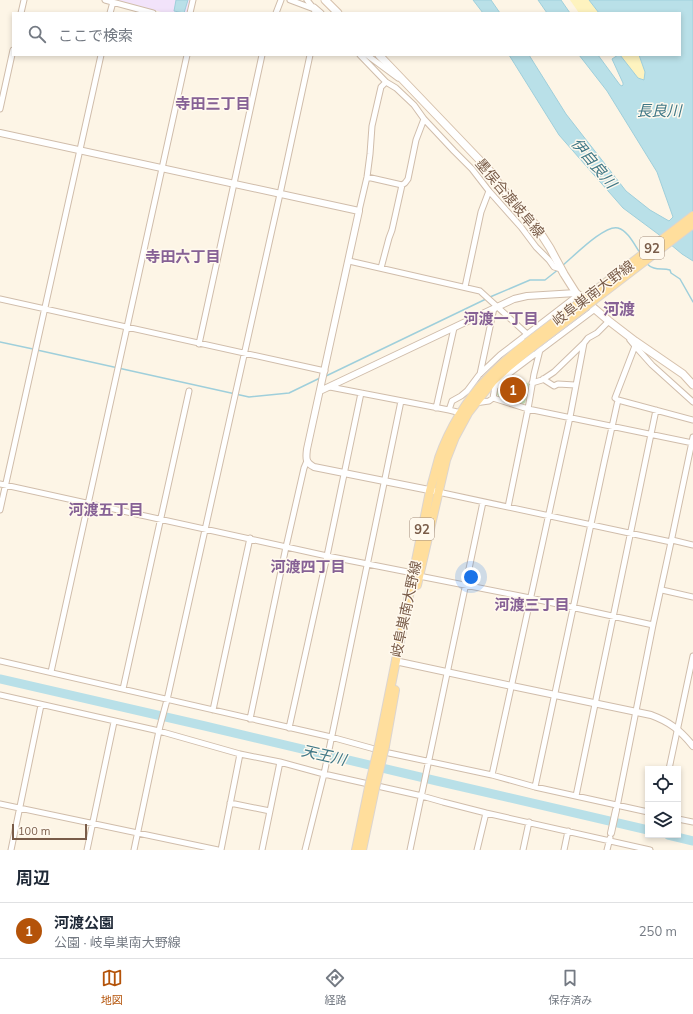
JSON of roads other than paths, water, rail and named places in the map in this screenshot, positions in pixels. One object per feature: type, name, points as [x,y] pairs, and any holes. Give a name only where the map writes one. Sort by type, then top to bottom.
[{"type":"main road","points":[[324,0],[337,12]]},
{"type":"main road","name":"墨俣合渡岐阜線","points":[[380,56],[491,172],[501,187],[534,223],[577,294],[635,341],[683,374],[693,385]]},
{"type":"main road","name":"岐阜巣南大野線","points":[[612,282],[693,216]]},
{"type":"main road","name":"岐阜巣南大野線","points":[[434,491],[455,438],[468,412],[492,381],[529,346],[593,296],[693,224]]},
{"type":"main road","name":"岐阜巣南大野線","points":[[356,850],[382,746],[398,661],[434,491],[439,458],[461,413],[487,378],[507,359],[529,346]]},
{"type":"main road","name":"岐阜巣南大野線","points":[[362,850],[372,787]]},
{"type":"street","points":[[21,12],[24,0]]},
{"type":"street","points":[[105,0],[149,12]]},
{"type":"street","points":[[190,12],[193,0]]},
{"type":"street","points":[[276,12],[281,0]]},
{"type":"street","points":[[290,0],[313,9]]},
{"type":"street","points":[[301,0],[313,9]]},
{"type":"street","points":[[307,0],[313,9]]},
{"type":"street","points":[[110,12],[113,2]]},
{"type":"street","points":[[0,110],[12,55]]},
{"type":"street","points":[[0,510],[3,484],[45,309],[101,56]]},
{"type":"street","points":[[51,672],[187,56]]},
{"type":"street","points":[[199,344],[262,56]]},
{"type":"street","points":[[134,850],[159,729],[237,389],[310,56]]},
{"type":"street","points":[[361,56],[386,82],[396,88],[414,105],[424,119],[454,152],[472,169],[536,247],[554,267],[561,269]]},
{"type":"street","points":[[368,56],[394,76],[406,83]]},
{"type":"street","points":[[250,719],[367,178],[372,126],[381,87],[386,82]]},
{"type":"street","points":[[381,268],[392,230],[402,185],[408,179],[416,140],[424,119]]},
{"type":"street","points":[[0,132],[359,211]]},
{"type":"street","points":[[367,178],[402,185]]},
{"type":"street","points":[[465,287],[481,212],[490,191]]},
{"type":"street","points":[[349,261],[480,291],[494,306],[527,334],[540,350]]},
{"type":"street","points":[[330,387],[454,328],[494,306],[527,296],[577,294]]},
{"type":"street","points":[[448,410],[452,401],[467,391],[480,375],[500,355],[577,294]]},
{"type":"street","points":[[0,299],[324,372]]},
{"type":"street","points":[[480,375],[494,306]]},
{"type":"street","points":[[491,399],[495,387],[506,376],[595,309]]},
{"type":"street","points":[[532,383],[543,379],[554,372],[588,338],[597,333],[609,321]]},
{"type":"street","points":[[436,408],[454,328]]},
{"type":"street","points":[[618,328],[652,364],[693,402]]},
{"type":"street","points":[[492,775],[570,417],[584,343]]},
{"type":"street","points":[[535,787],[618,400],[615,398],[635,346]]},
{"type":"street","points":[[508,507],[532,383],[540,350]]},
{"type":"street","points":[[543,379],[554,386],[558,384],[575,385]]},
{"type":"street","points":[[321,388],[330,387],[461,413]]},
{"type":"street","points":[[122,689],[189,391]]},
{"type":"street","points":[[483,392],[491,399],[528,409],[693,441],[662,590],[653,625],[607,850]]},
{"type":"street","points":[[289,728],[361,393]]},
{"type":"street","points":[[475,403],[491,399]]},
{"type":"street","points":[[618,400],[693,420]]},
{"type":"street","points":[[305,850],[324,774],[401,401]]},
{"type":"street","points":[[576,796],[656,410]]},
{"type":"street","points":[[307,461],[314,467],[693,546]]},
{"type":"street","points":[[3,484],[327,556],[653,625]]},
{"type":"street","points":[[410,850],[483,502]]},
{"type":"street","points":[[213,710],[250,538]]},
{"type":"street","points":[[662,590],[693,597]]},
{"type":"street","points":[[670,766],[693,656]]},
{"type":"street","points":[[0,661],[122,689],[166,702],[213,710],[289,728],[428,764],[492,775],[617,807],[645,812]]},
{"type":"street","points":[[398,661],[651,715],[664,720],[678,729],[693,746]]},
{"type":"street","points":[[0,695],[114,722],[159,729],[240,754],[422,796],[486,813],[650,850]]},
{"type":"street","points":[[11,850],[41,705]]},
{"type":"street","points":[[87,850],[114,722]]},
{"type":"street","points":[[221,850],[240,754]]},
{"type":"street","points":[[262,850],[280,762]]},
{"type":"street","points":[[230,803],[270,811]]},
{"type":"street","points":[[0,804],[218,850]]},
{"type":"street","points":[[477,850],[486,813]]},
{"type":"street","points":[[681,820],[693,822]]},
{"type":"street","points":[[523,850],[529,822]]},
{"type":"street","points":[[564,850],[568,832]]},
{"type":"water","points":[[176,0],[188,0],[184,12],[174,11]]},
{"type":"water","points":[[473,0],[491,0],[499,12],[482,12]]},
{"type":"water","points":[[538,0],[561,0],[569,12],[546,12]]},
{"type":"water","name":"長良川","points":[[589,0],[693,0],[693,261],[623,208],[559,135],[510,56],[530,56],[566,114],[626,191],[650,210],[669,221],[673,217],[657,172],[607,91],[580,56],[599,56],[622,86],[623,83],[612,59],[616,56],[621,56],[638,78],[644,80],[645,72],[639,56],[681,56],[681,12],[598,12]]},
{"type":"waterway","points":[[563,265],[598,236],[612,228],[618,228],[625,232],[640,253]]},
{"type":"waterway","points":[[646,263],[654,268],[670,270],[671,273],[680,279],[693,302]]},
{"type":"waterway","points":[[490,297],[530,280],[545,280],[559,269]]},
{"type":"waterway","points":[[326,376],[486,299]]},
{"type":"waterway","points":[[0,342],[33,349]]},
{"type":"waterway","points":[[37,350],[249,397],[289,393],[320,378]]},
{"type":"waterway","name":"天王川","points":[[0,679],[645,829]]},
{"type":"waterway","name":"天王川","points":[[680,838],[693,841]]},
{"type":"place","name":"河渡公園","points":[[513,390]]},
{"type":"district","name":"寺田三丁目","points":[[213,103]]},
{"type":"district","name":"寺田六丁目","points":[[183,256]]},
{"type":"district","name":"河渡","points":[[619,309]]},
{"type":"district","name":"河渡一丁目","points":[[501,318]]},
{"type":"district","name":"河渡五丁目","points":[[106,509]]},
{"type":"district","name":"河渡四丁目","points":[[308,566]]},
{"type":"district","name":"河渡三丁目","points":[[532,604]]},
{"type":"water label","name":"伊自良川","points":[[594,163]]}]
